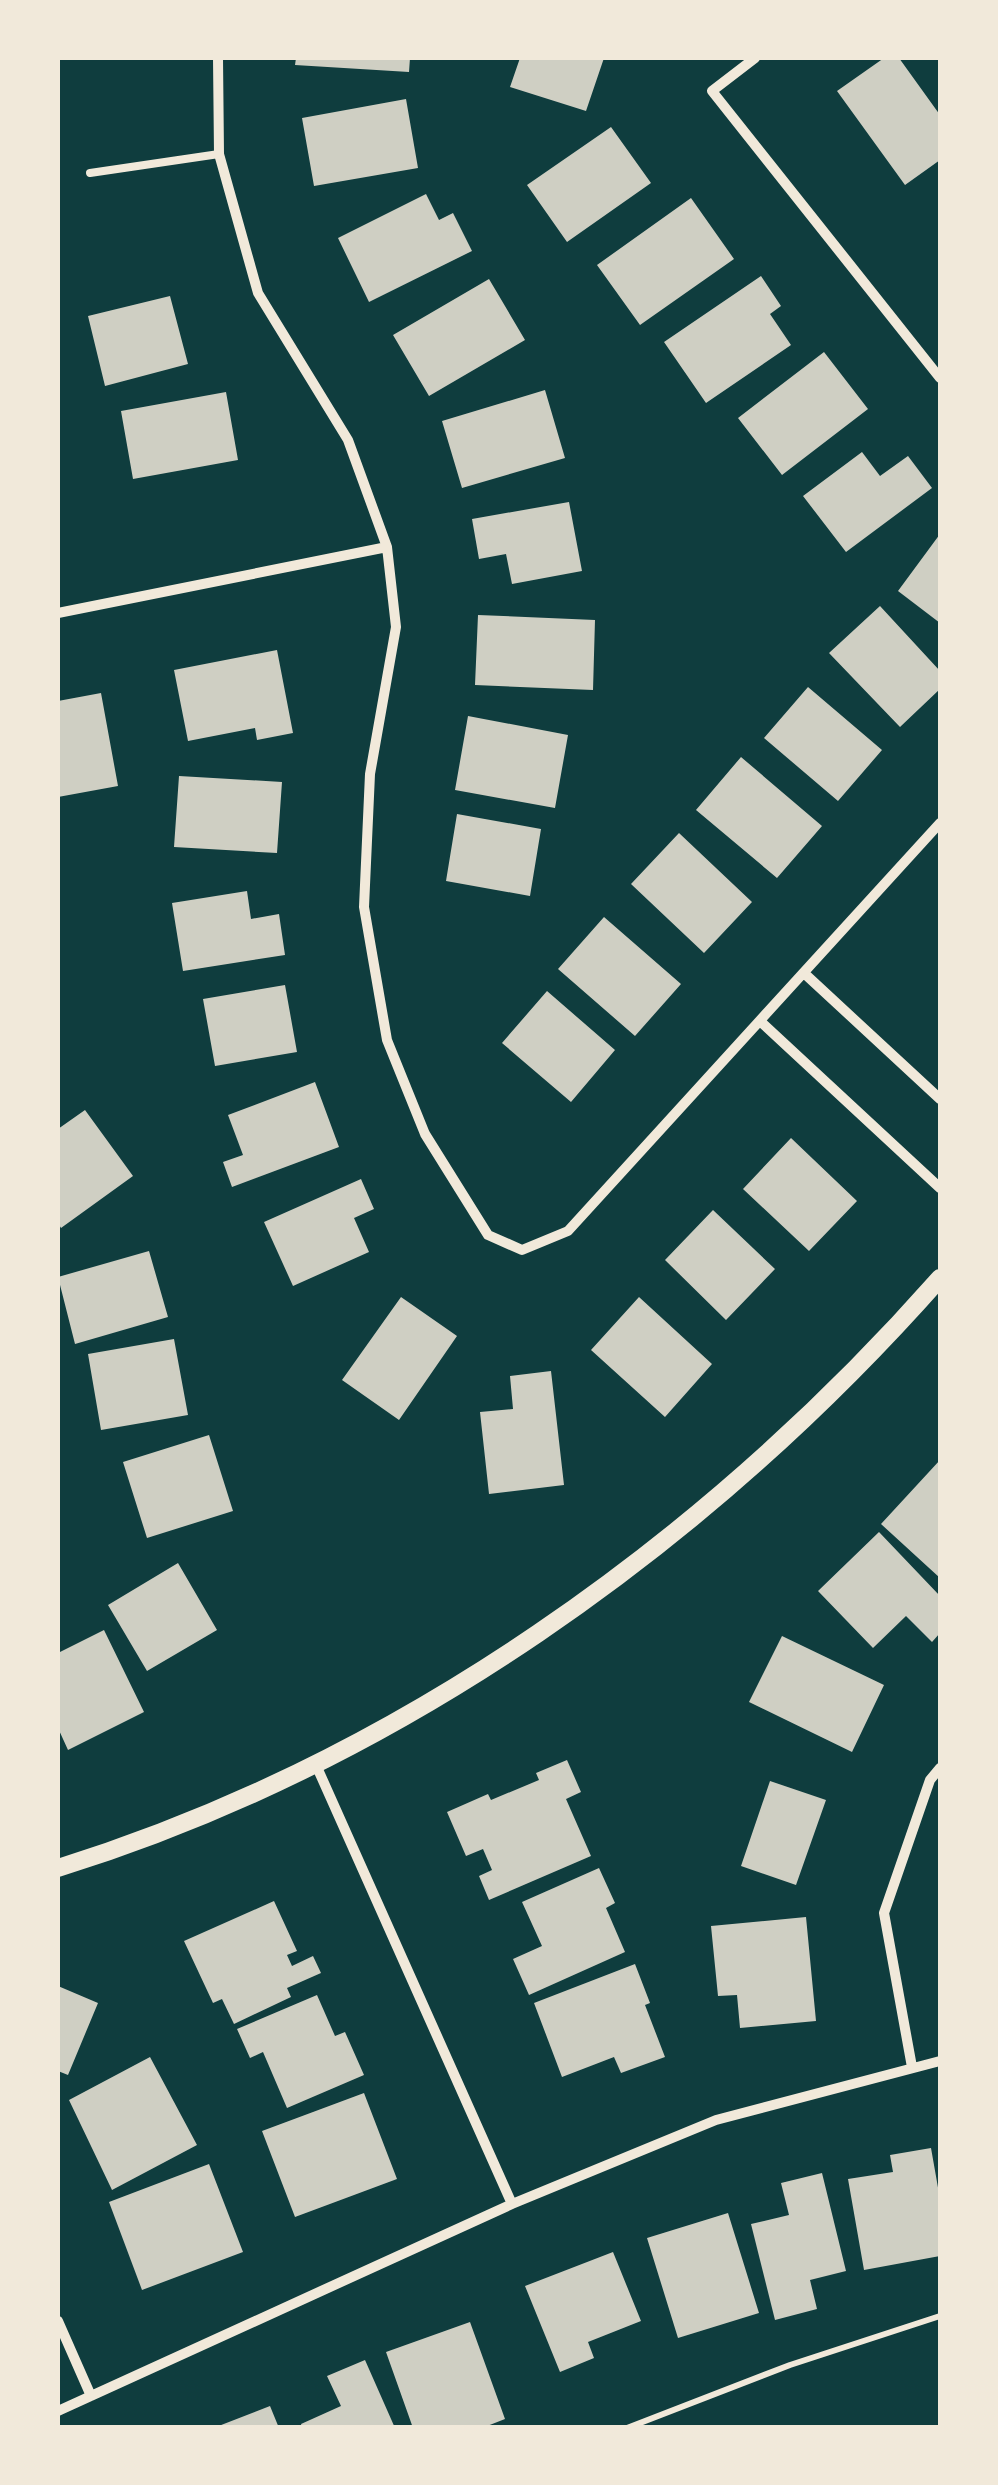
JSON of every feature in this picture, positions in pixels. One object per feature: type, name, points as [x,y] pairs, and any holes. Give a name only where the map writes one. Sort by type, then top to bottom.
[{"type":"street","points":[[218,58],[219,154],[258,293],[348,440],[387,546],[396,627],[370,774],[364,906],[387,1040],[425,1134],[488,1236],[522,1250],[568,1231],[940,823]]},
{"type":"street","points":[[755,58],[712,91],[940,378]]},
{"type":"street","points":[[58,614],[387,546]]},
{"type":"street","points":[[805,974],[940,1100]]},
{"type":"street","points":[[761,1022],[940,1188]]},
{"type":"street","points":[[58,1868],[116,1850],[316,1764],[482,1670],[624,1574],[778,1444],[940,1278]]},
{"type":"street","points":[[316,1764],[512,2204]]},
{"type":"street","points":[[912,2067],[884,1913],[930,1780],[940,1768]]},
{"type":"street","points":[[58,2411],[512,2204],[716,2120],[940,2061]]},
{"type":"street","points":[[58,2321],[91,2396]]},
{"type":"lane","points":[[90,173],[219,154]]},
{"type":"path","points":[[628,2428],[790,2364],[940,2316]]},
{"type":"building","points":[[296,58],[410,58],[409,72],[295,65]]},
{"type":"building","points":[[520,58],[604,58],[586,111],[510,87]]},
{"type":"building","points":[[884,58],[899,58],[940,115],[940,160],[905,185],[837,91]]},
{"type":"building","points":[[406,99],[418,168],[314,186],[302,118]]},
{"type":"building","points":[[611,127],[651,183],[567,242],[527,185]]},
{"type":"building","points":[[426,194],[439,220],[453,213],[472,251],[369,302],[338,238]]},
{"type":"building","points":[[691,198],[734,259],[640,325],[597,265]]},
{"type":"building","points":[[761,276],[781,306],[770,314],[791,345],[706,403],[664,342]]},
{"type":"building","points":[[489,279],[525,340],[429,396],[393,335]]},
{"type":"building","points":[[170,296],[188,364],[105,386],[88,316]]},
{"type":"building","points":[[824,352],[868,409],[782,475],[738,418]]},
{"type":"building","points":[[545,390],[565,458],[462,488],[442,421]]},
{"type":"building","points":[[226,392],[238,460],[133,479],[121,411]]},
{"type":"building","points":[[862,452],[880,476],[908,456],[932,488],[846,552],[803,496]]},
{"type":"building","points":[[569,502],[582,571],[512,584],[506,554],[479,559],[472,519]]},
{"type":"building","points":[[940,534],[940,623],[898,591]]},
{"type":"building","points":[[880,606],[940,671],[940,689],[900,727],[829,653]]},
{"type":"building","points":[[478,615],[595,620],[593,690],[475,685]]},
{"type":"building","points":[[277,650],[293,733],[257,740],[255,728],[188,741],[174,670]]},
{"type":"building","points":[[808,687],[882,750],[838,801],[764,738]]},
{"type":"building","points":[[101,693],[118,786],[58,797],[58,701]]},
{"type":"building","points":[[468,716],[568,735],[555,808],[455,790]]},
{"type":"building","points":[[741,757],[822,826],[777,878],[696,810]]},
{"type":"building","points":[[179,776],[282,782],[277,853],[174,847]]},
{"type":"building","points":[[457,814],[541,829],[530,896],[446,881]]},
{"type":"building","points":[[679,833],[752,902],[704,953],[631,884]]},
{"type":"building","points":[[247,891],[251,919],[279,914],[285,955],[183,971],[172,903]]},
{"type":"building","points":[[604,917],[681,984],[635,1036],[558,969]]},
{"type":"building","points":[[285,985],[297,1052],[215,1066],[203,999]]},
{"type":"building","points":[[547,991],[615,1050],[571,1102],[502,1043]]},
{"type":"building","points":[[315,1082],[339,1147],[232,1187],[223,1162],[243,1155],[228,1115]]},
{"type":"building","points":[[85,1110],[133,1176],[61,1228],[58,1129]]},
{"type":"building","points":[[791,1138],[857,1201],[809,1251],[743,1189]]},
{"type":"building","points":[[361,1179],[374,1209],[354,1218],[369,1252],[293,1286],[264,1222]]},
{"type":"building","points":[[713,1210],[775,1269],[726,1320],[665,1260]]},
{"type":"building","points":[[149,1251],[168,1317],[75,1344],[58,1277]]},
{"type":"building","points":[[401,1297],[457,1336],[399,1420],[342,1380]]},
{"type":"building","points":[[639,1297],[712,1364],[665,1417],[591,1350]]},
{"type":"building","points":[[174,1339],[188,1415],[101,1430],[88,1354]]},
{"type":"building","points":[[551,1371],[564,1485],[489,1494],[480,1412],[513,1409],[510,1376]]},
{"type":"building","points":[[209,1435],[233,1511],[147,1538],[123,1462]]},
{"type":"building","points":[[940,1460],[940,1578],[881,1524]]},
{"type":"building","points":[[879,1532],[940,1596],[940,1633],[932,1642],[906,1616],[873,1648],[818,1591]]},
{"type":"building","points":[[178,1563],[217,1630],[147,1671],[108,1605]]},
{"type":"building","points":[[104,1630],[144,1712],[68,1750],[58,1728],[58,1653]]},
{"type":"building","points":[[782,1636],[884,1685],[852,1752],[749,1702]]},
{"type":"building","points":[[567,1760],[581,1792],[566,1799],[591,1856],[489,1900],[479,1876],[492,1870],[483,1849],[466,1856],[447,1812],[488,1794],[491,1800],[539,1780],[536,1773]]},
{"type":"building","points":[[770,1781],[826,1800],[796,1885],[741,1866]]},
{"type":"building","points":[[599,1868],[615,1903],[606,1908],[625,1952],[529,1995],[513,1959],[542,1946],[522,1902]]},
{"type":"building","points":[[274,1901],[297,1951],[287,1955],[292,1966],[313,1956],[321,1973],[287,1988],[291,1997],[234,2024],[222,1999],[213,2003],[184,1941]]},
{"type":"building","points":[[806,1917],[816,2021],[740,2028],[737,1995],[718,1996],[711,1926]]},
{"type":"building","points":[[635,1964],[650,2003],[645,2005],[665,2057],[621,2073],[614,2057],[562,2077],[534,2003]]},
{"type":"building","points":[[58,1986],[98,2003],[68,2075],[58,2071]]},
{"type":"building","points":[[317,1995],[335,2036],[345,2032],[364,2075],[287,2108],[263,2052],[250,2058],[237,2029]]},
{"type":"building","points":[[150,2057],[197,2145],[112,2190],[69,2100]]},
{"type":"building","points":[[364,2093],[397,2179],[295,2217],[262,2131]]},
{"type":"building","points":[[931,2148],[940,2199],[940,2256],[864,2270],[848,2179],[893,2172],[890,2155]]},
{"type":"building","points":[[209,2164],[243,2252],[142,2290],[109,2202]]},
{"type":"building","points":[[822,2173],[846,2271],[810,2280],[817,2309],[775,2320],[751,2224],[789,2215],[781,2183]]},
{"type":"building","points":[[728,2213],[759,2313],[678,2338],[647,2238]]},
{"type":"building","points":[[613,2252],[641,2321],[588,2342],[594,2358],[560,2372],[525,2286]]},
{"type":"building","points":[[470,2322],[505,2419],[482,2428],[413,2428],[386,2352]]},
{"type":"building","points":[[365,2360],[395,2428],[302,2428],[301,2424],[341,2406],[327,2376]]},
{"type":"building","points":[[270,2406],[279,2428],[216,2428],[216,2427]]}]
